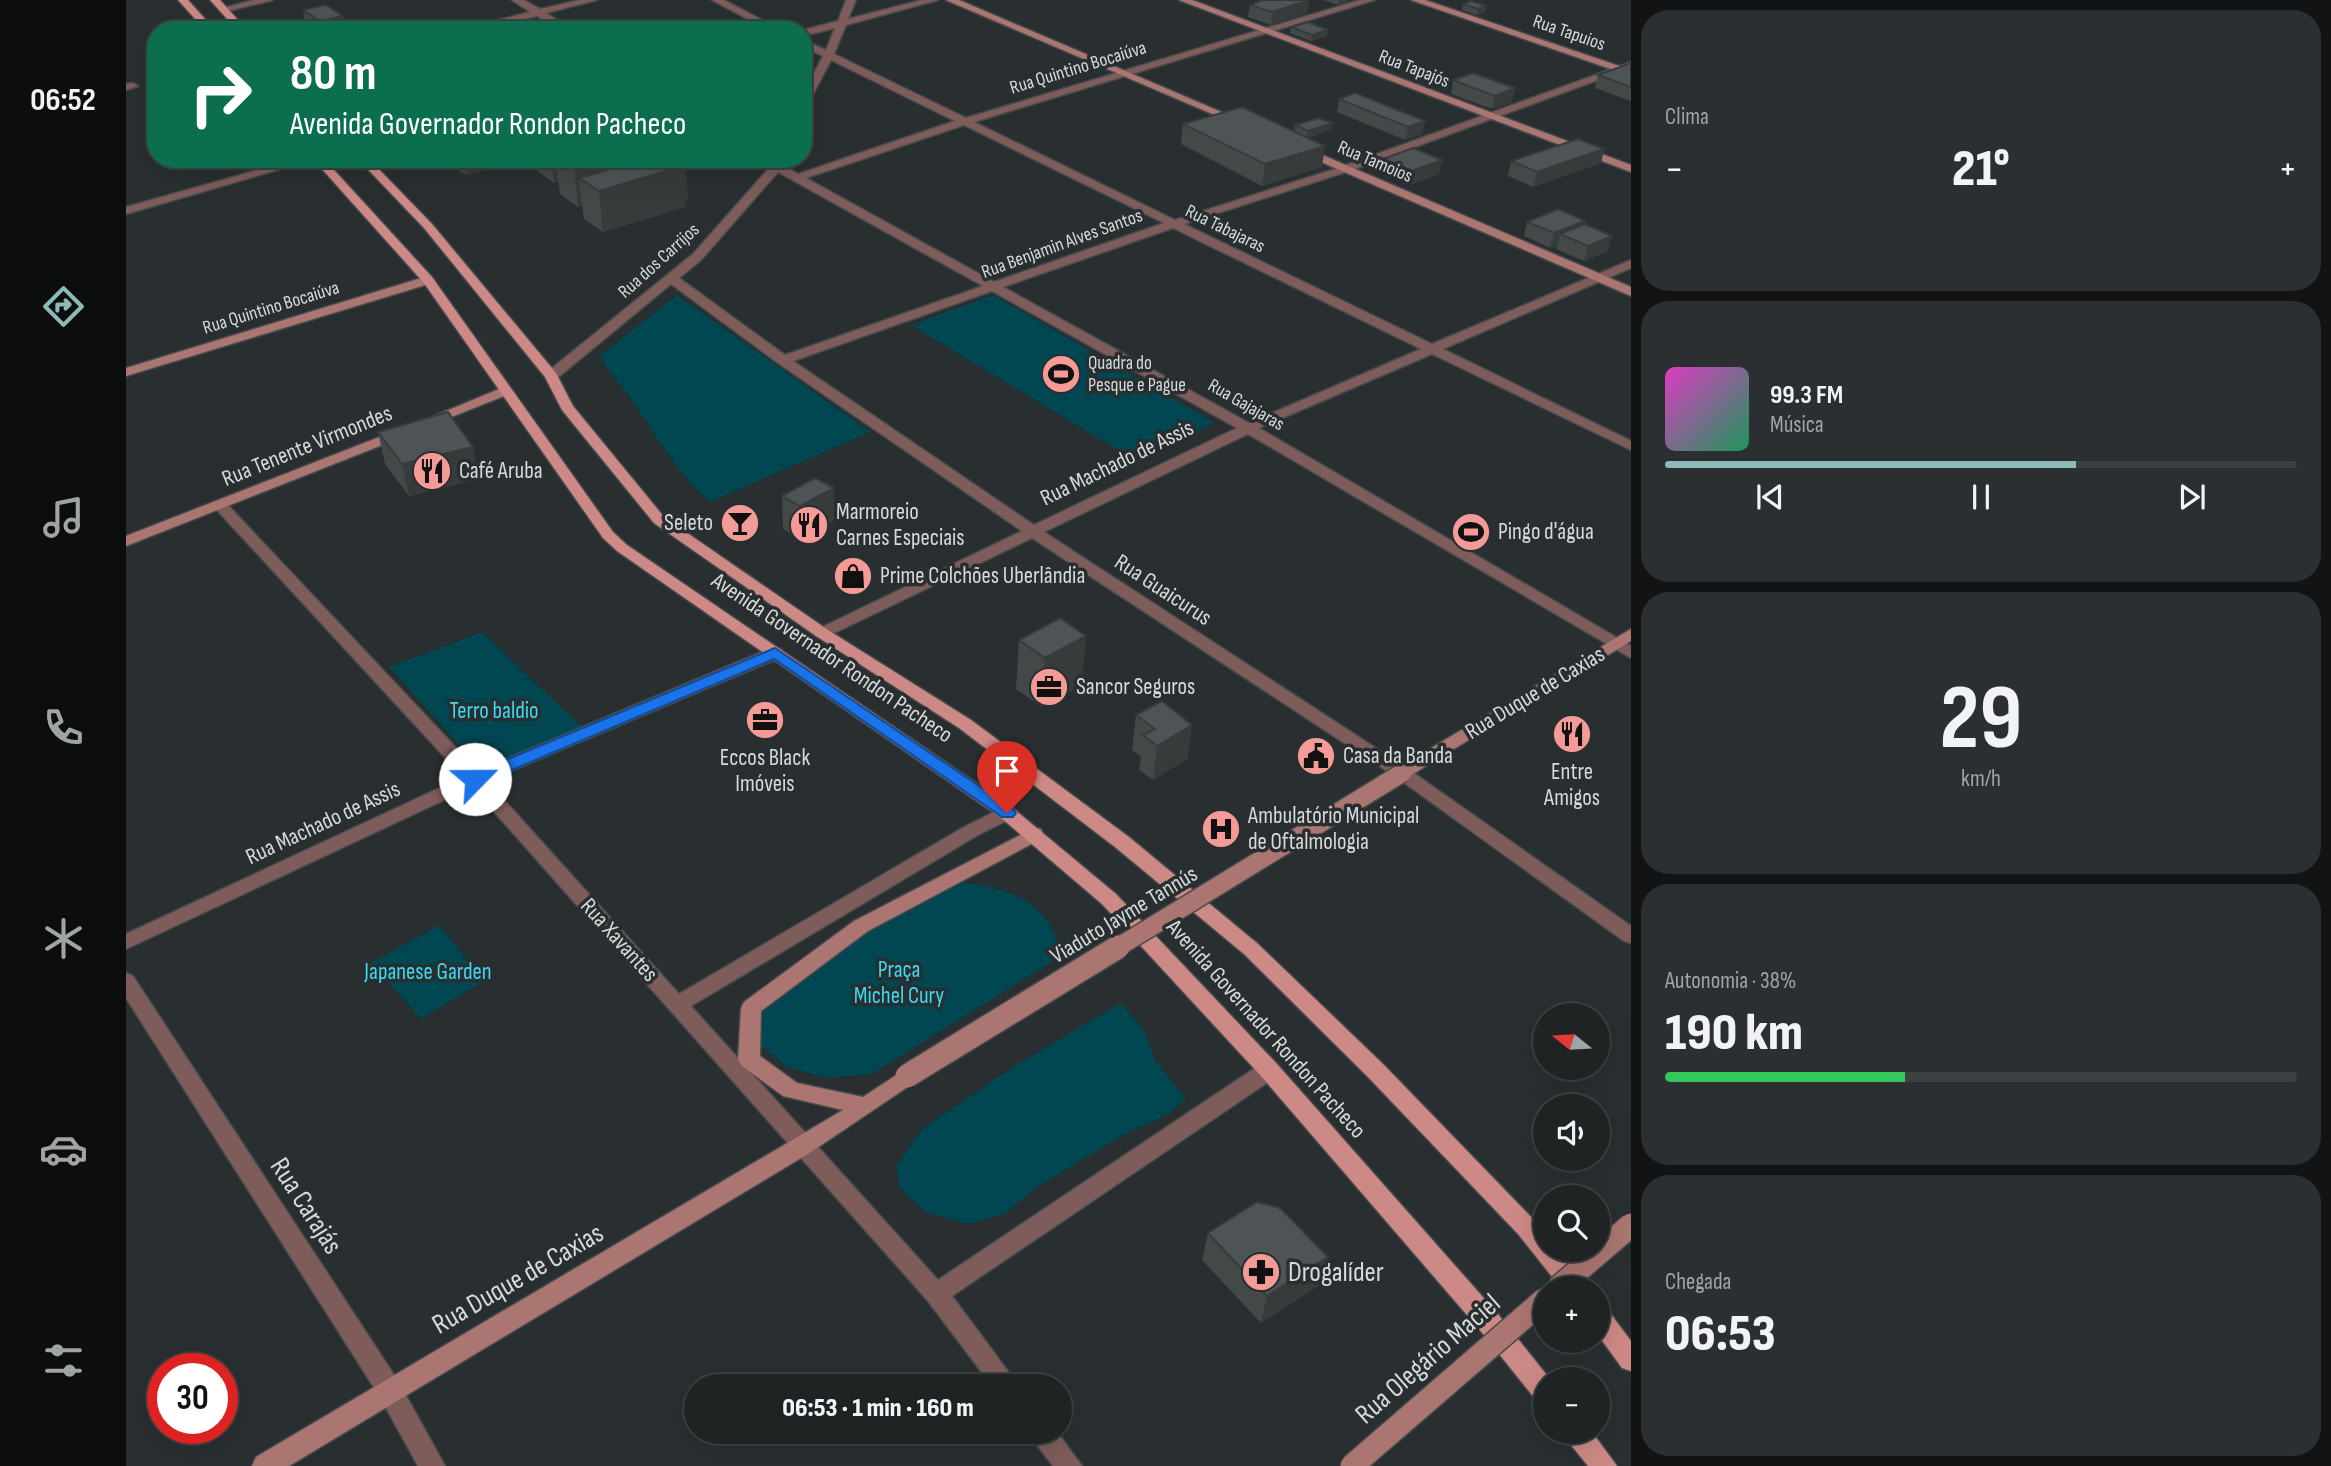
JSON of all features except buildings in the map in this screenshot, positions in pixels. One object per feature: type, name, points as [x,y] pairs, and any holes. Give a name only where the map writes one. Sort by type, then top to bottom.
[{"type":"main road","points":[[183,0],[202,21]]},
{"type":"main road","points":[[215,0],[234,21]]},
{"type":"main road","name":"Avenida Governador Rondon Pacheco","points":[[326,168],[428,280],[608,535],[629,553],[1007,813],[1109,899],[1269,1070],[1488,1321],[1533,1377]]},
{"type":"main road","name":"Avenida Governador Rondon Pacheco","points":[[372,168],[428,226],[551,376],[568,407],[659,520],[822,634],[965,724],[1122,842],[1251,949],[1376,1071],[1527,1227],[1566,1276]]},
{"type":"main road","points":[[1610,1333],[1631,1360]]},
{"type":"main road","points":[[1586,1444],[1604,1466]]},
{"type":"street","points":[[224,9],[268,0]]},
{"type":"street","points":[[517,0],[554,21]]},
{"type":"street","points":[[501,21],[592,0]]},
{"type":"street","points":[[717,0],[758,21]]},
{"type":"street","points":[[812,87],[852,0]]},
{"type":"street","points":[[812,31],[933,0]]},
{"type":"street","points":[[951,0],[1257,129]]},
{"type":"street","name":"Rua Tapajós","points":[[1184,0],[1631,169]]},
{"type":"street","name":"Rua Quintino Bocaiúva","points":[[799,177],[967,121],[1370,0]]},
{"type":"street","name":"Rua Tapuios","points":[[1416,0],[1627,69]]},
{"type":"street","name":"Rua Tabajaras","points":[[812,47],[1631,446]]},
{"type":"street","name":"Rua Benjamin Alves Santos","points":[[783,360],[1173,223],[1345,169],[1487,116],[1627,69]]},
{"type":"street","name":"Rua Tamoios","points":[[1291,144],[1631,292]]},
{"type":"street","points":[[126,211],[278,168]]},
{"type":"street","name":"Rua dos Carrijos","points":[[551,376],[697,257],[774,168]]},
{"type":"street","name":"Rua Gajajaras","points":[[786,168],[1248,428],[1631,653]]},
{"type":"street","name":"Rua Machado de Assis","points":[[822,634],[1248,428],[1631,264]]},
{"type":"street","name":"Rua Guaicurus","points":[[672,279],[783,360],[1032,531],[1402,773],[1631,936]]},
{"type":"street","name":"Rua Quintino Bocaiúva","points":[[126,372],[428,280]]},
{"type":"street","name":"Rua Tenente Virmondes","points":[[126,541],[504,391]]},
{"type":"street","name":"Rua Xavantes","points":[[220,505],[475,779],[936,1294],[998,1374]]},
{"type":"street","name":"Rua Duque de Caxias","points":[[1402,773],[1631,634]]},
{"type":"street","name":"Rua Machado de Assis","points":[[126,942],[475,779],[775,653]]},
{"type":"street","name":"Viaduto Jayme Tannús","points":[[866,1106],[907,1076],[1402,773]]},
{"type":"street","points":[[677,1005],[971,831],[1007,813]]},
{"type":"street","points":[[866,1106],[791,1090],[749,1060],[751,1008],[861,926],[1034,834]]},
{"type":"street","name":"Rua Carajás","points":[[126,981],[389,1390],[432,1466]]},
{"type":"street","points":[[936,1294],[1269,1070]]},
{"type":"street","name":"Rua Duque de Caxias","points":[[265,1466],[866,1106]]},
{"type":"street","points":[[1572,1276],[1631,1224]]},
{"type":"street","name":"Rua Olegário Maciel","points":[[1352,1466],[1533,1309]]},
{"type":"street","points":[[1052,1444],[1069,1466]]},
{"type":"green space","points":[[677,295],[870,432],[710,502],[677,467],[600,355]]},
{"type":"green space","name":"Quadra do Pesque e Pague","points":[[993,295],[1215,423],[1136,461],[911,325]]},
{"type":"green space","name":"Terro baldio","points":[[482,632],[583,728],[482,770],[389,667]]},
{"type":"green space","name":"Praça Michel Cury","points":[[965,883],[999,889],[1030,904],[1049,924],[1063,955],[872,1074],[827,1078],[787,1067],[761,1046],[759,1013],[806,972],[880,921],[935,894]]},
{"type":"green space","name":"Japanese Garden","points":[[439,925],[484,981],[421,1019],[371,963]]},
{"type":"green space","points":[[1121,1003],[1144,1030],[1155,1060],[1186,1099],[1169,1114],[1123,1135],[1034,1189],[1005,1214],[968,1224],[925,1212],[900,1188],[896,1166],[922,1129],[1016,1065]]},
{"type":"place","name":"Quadra do Pesque e Pague","points":[[1061,374]]},
{"type":"place","name":"Café Aruba","points":[[432,471]]},
{"type":"place","name":"Seleto","points":[[740,523]]},
{"type":"place","name":"Marmoreio Carnes Especiais","points":[[809,525]]},
{"type":"place","name":"Pingo d'água","points":[[1471,532]]},
{"type":"place","name":"Prime Colchões Uberlândia","points":[[853,576]]},
{"type":"place","name":"Sancor Seguros","points":[[1049,687]]},
{"type":"place","name":"Eccos Black Imóveis","points":[[765,720]]},
{"type":"place","name":"Entre Amigos","points":[[1572,734]]},
{"type":"place","name":"Casa da Banda","points":[[1316,756]]},
{"type":"place","name":"Ambulatório Municipal de Oftalmologia","points":[[1221,829]]},
{"type":"place","name":"Drogalíder","points":[[1261,1272]]},
{"type":"route","points":[[475,779],[775,653],[1007,813]]}]
